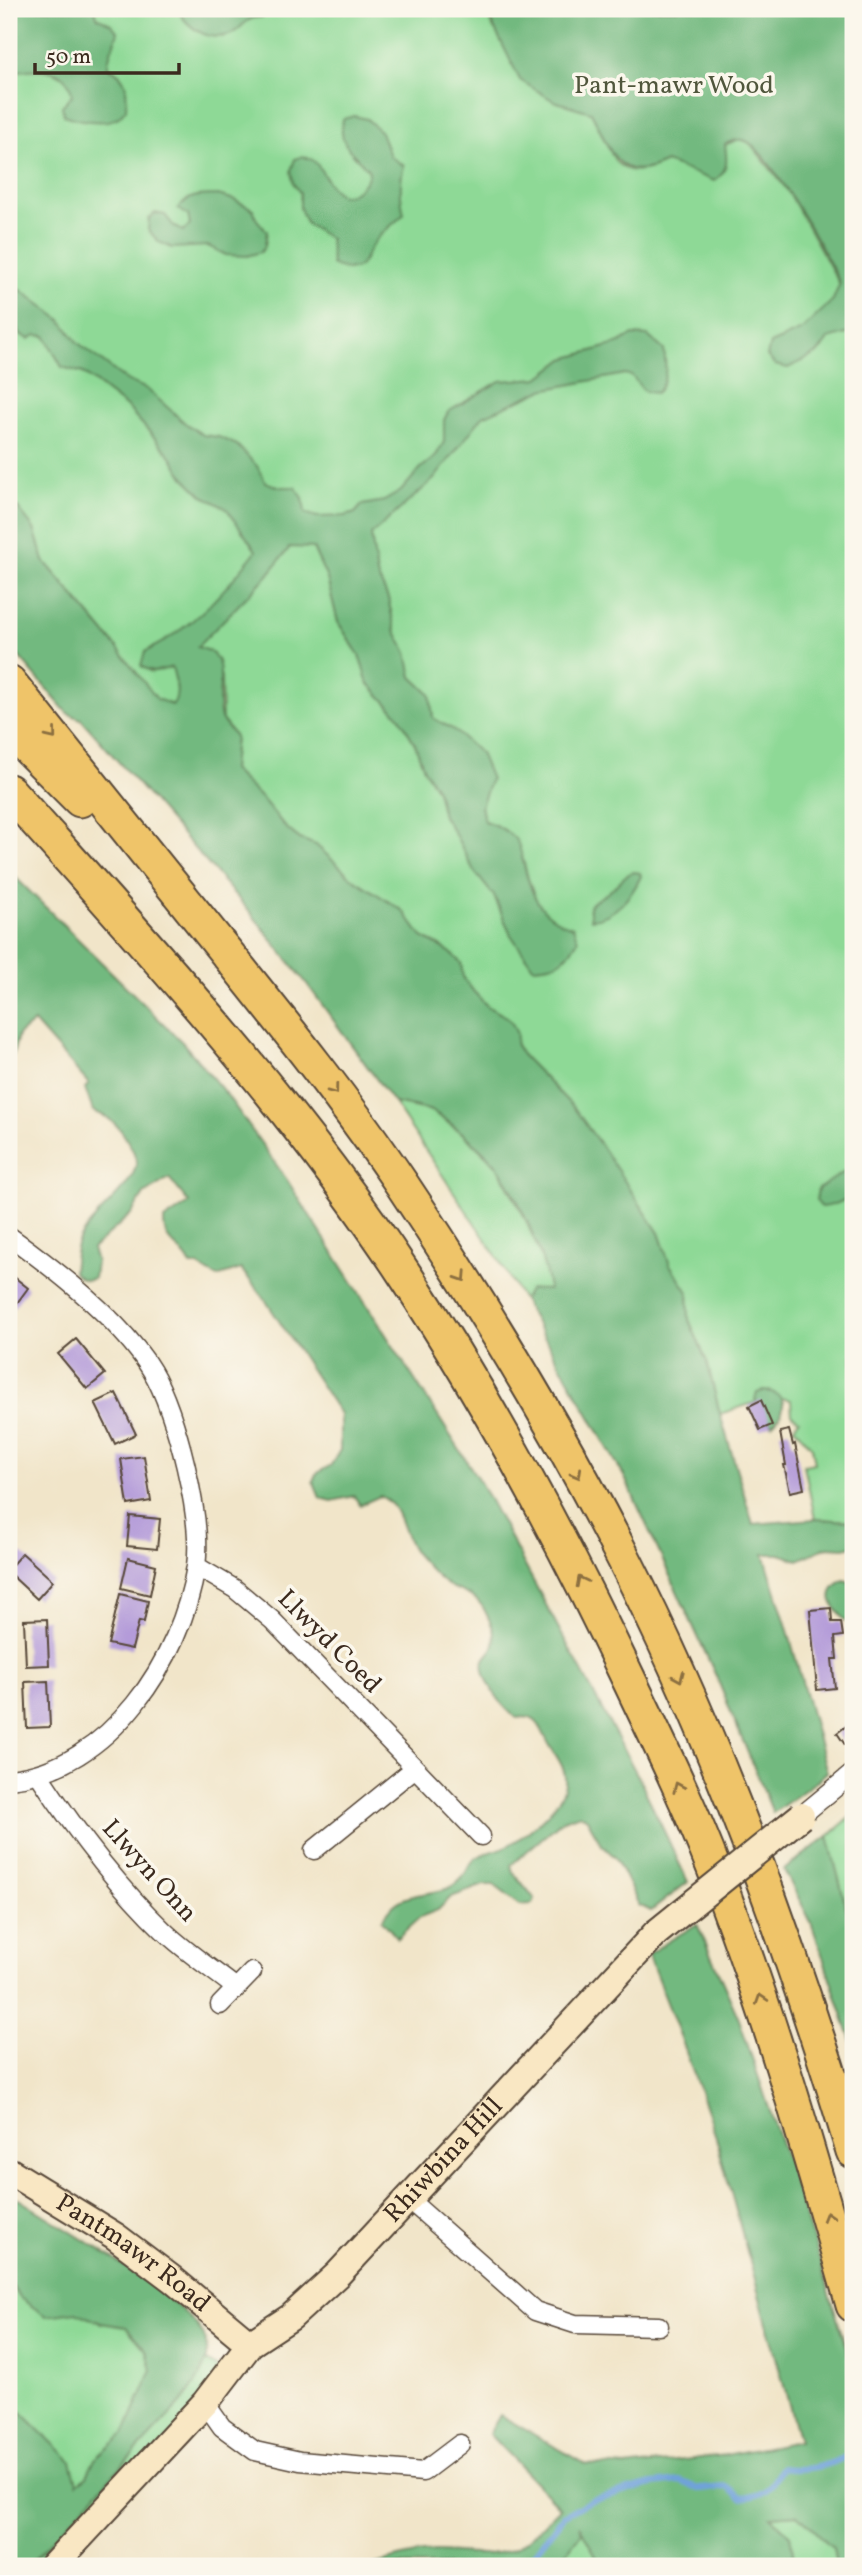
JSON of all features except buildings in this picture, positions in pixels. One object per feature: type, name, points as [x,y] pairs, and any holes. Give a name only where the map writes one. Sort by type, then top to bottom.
[{"type":"highway","points":[[9,682],[293,1035],[400,1181],[517,1365],[624,1559],[676,1670],[748,1838],[813,2024],[853,2151]]},
{"type":"highway","points":[[9,729],[86,806],[293,1035]]},
{"type":"highway","points":[[9,792],[133,930],[251,1070],[326,1165],[403,1272],[472,1380],[530,1482],[594,1606],[713,1864],[796,2104],[853,2305]]},
{"type":"highway","points":[[9,820],[133,930]]},
{"type":"street","points":[[9,1237],[91,1303],[125,1336],[152,1371],[184,1460],[197,1540],[196,1566],[181,1622],[159,1670],[134,1706],[107,1733],[82,1752],[39,1775],[9,1779]]},
{"type":"street","name":"Llwyd Coed","points":[[196,1566],[235,1589],[272,1620],[481,1836]]},
{"type":"street","points":[[314,1850],[415,1768]]},
{"type":"street","name":"Rhiwbina Hill","points":[[53,2566],[205,2403],[250,2344],[309,2303],[656,1933],[853,1773]]},
{"type":"street","name":"Llwyn Onn","points":[[39,1775],[64,1813],[117,1881],[165,1932],[236,1988]]},
{"type":"street","points":[[220,2005],[252,1972]]},
{"type":"street","name":"Pantmawr Road","points":[[9,2171],[115,2236],[250,2344]]},
{"type":"street","points":[[407,2198],[535,2311],[575,2324],[659,2326]]},
{"type":"street","points":[[205,2403],[222,2427],[255,2451],[300,2461],[423,2472],[460,2444]]},
{"type":"green space","points":[[9,9],[485,9],[494,29],[554,101],[591,112],[615,160],[623,167],[635,171],[665,162],[677,165],[739,139],[749,142],[788,191],[853,308],[768,356],[818,353],[828,339],[853,332],[853,1521],[815,1519],[804,1465],[815,1463],[812,1447],[794,1427],[799,1420],[792,1415],[791,1400],[781,1398],[770,1391],[756,1402],[720,1414],[707,1362],[689,1320],[688,1292],[670,1265],[659,1233],[574,1108],[522,1055],[516,1045],[513,1025],[507,1017],[488,1007],[474,992],[463,977],[461,963],[441,946],[422,937],[403,911],[352,878],[316,845],[300,839],[286,828],[263,800],[232,770],[235,736],[222,720],[221,676],[196,647],[267,576],[289,548],[9,293]],"holes":[[[371,536],[377,575],[388,598],[395,630],[407,653],[412,677],[430,694],[433,718],[454,730],[484,821],[499,827],[516,843],[537,902],[556,921],[511,935],[494,896],[474,871],[443,816],[437,790],[424,769],[415,744],[399,716],[368,683],[359,655],[338,622],[327,578],[313,548]]]},
{"type":"green space","points":[[9,9],[95,9],[97,17],[111,24],[118,32],[108,67],[120,75],[126,89],[126,109],[121,115],[112,120],[98,121],[64,115],[62,106],[72,95],[64,78],[48,70],[9,73]]},
{"type":"green space","points":[[177,9],[270,9],[263,17],[251,19],[234,33],[221,37],[198,31],[186,22]]},
{"type":"green space","name":"Pant-mawr Wood","points":[[485,9],[853,9],[853,332],[828,339],[818,353],[788,368],[775,365],[767,356],[770,344],[802,330],[833,300],[840,283],[797,206],[757,149],[740,140],[725,144],[725,169],[714,181],[666,162],[649,169],[636,170],[626,167],[610,150],[591,112],[554,101],[520,80]]},
{"type":"green space","points":[[354,116],[367,119],[381,132],[390,156],[404,166],[401,190],[404,214],[376,240],[361,265],[351,269],[332,265],[330,239],[306,223],[300,208],[300,193],[293,183],[291,170],[295,159],[303,156],[314,161],[336,192],[342,195],[358,189],[366,181],[369,171],[345,143],[342,128],[343,119]]},
{"type":"green space","points":[[218,195],[253,209],[257,220],[267,231],[265,246],[261,252],[247,256],[226,255],[208,246],[172,248],[159,242],[148,230],[149,219],[155,213],[165,215],[173,225],[183,231],[190,225],[188,215],[178,209],[182,204],[196,196]]},
{"type":"green space","points":[[9,281],[61,320],[77,342],[126,380],[147,389],[185,423],[203,435],[219,437],[237,445],[257,466],[265,482],[279,487],[295,487],[303,498],[305,513],[317,517],[355,513],[362,505],[384,501],[401,491],[421,468],[435,457],[444,442],[444,420],[448,412],[500,381],[539,378],[564,359],[620,343],[633,335],[648,336],[664,350],[664,379],[656,393],[644,391],[632,376],[625,374],[542,390],[483,416],[434,479],[371,535],[377,575],[388,598],[395,630],[407,653],[412,677],[430,694],[433,718],[454,730],[480,753],[491,779],[481,806],[484,821],[502,828],[516,840],[529,884],[538,902],[552,917],[573,927],[578,940],[560,961],[533,967],[511,935],[494,896],[474,871],[443,816],[437,790],[424,769],[415,744],[399,716],[368,683],[359,655],[338,622],[327,578],[313,548],[290,547],[267,576],[197,647],[209,651],[216,657],[219,665],[221,718],[235,736],[232,770],[263,800],[286,828],[300,839],[316,845],[352,878],[403,911],[422,937],[450,952],[461,963],[463,977],[474,992],[488,1007],[507,1017],[517,1034],[516,1045],[522,1055],[574,1108],[659,1233],[670,1265],[688,1292],[689,1320],[707,1362],[753,1524],[815,1519],[853,1521],[853,1546],[827,1547],[798,1560],[780,1554],[764,1554],[827,1772],[773,1813],[716,1676],[625,1478],[523,1300],[530,1289],[549,1290],[536,1243],[505,1178],[484,1152],[438,1115],[422,1108],[394,1103],[307,984],[250,912],[81,719],[67,713],[9,645],[9,497],[34,529],[44,561],[157,699],[172,705],[177,692],[172,667],[156,671],[141,666],[145,652],[193,620],[232,581],[256,551],[227,509],[202,495],[184,477],[171,456],[128,408],[83,373],[62,367],[45,336],[36,335],[29,339],[18,333],[15,318],[9,310]]},
{"type":"green space","points":[[9,310],[24,327],[45,336],[62,367],[83,373],[128,408],[171,456],[184,477],[202,495],[227,509],[257,551],[207,608],[179,632],[145,652],[141,666],[151,672],[172,666],[177,691],[173,705],[157,700],[115,645],[44,561],[34,529],[9,497]]},
{"type":"green space","points":[[9,871],[183,1043],[227,1095],[287,1180],[480,1482],[639,1778],[688,1882],[651,1911],[639,1905],[615,1857],[602,1845],[587,1819],[580,1814],[563,1820],[511,1865],[513,1872],[535,1899],[533,1904],[520,1905],[494,1885],[484,1885],[451,1897],[438,1910],[420,1917],[397,1938],[382,1920],[401,1900],[445,1890],[456,1884],[475,1859],[509,1845],[534,1827],[551,1810],[563,1792],[563,1768],[538,1723],[530,1718],[517,1718],[512,1714],[485,1675],[484,1660],[493,1647],[495,1638],[482,1605],[473,1597],[446,1584],[423,1562],[411,1547],[398,1514],[388,1500],[380,1496],[360,1505],[354,1496],[332,1501],[320,1498],[313,1481],[316,1474],[331,1465],[340,1450],[340,1414],[262,1295],[241,1269],[217,1277],[198,1266],[191,1266],[188,1259],[170,1241],[164,1220],[189,1203],[169,1178],[144,1194],[132,1213],[92,1249],[96,1262],[94,1278],[82,1279],[73,1272],[75,1251],[84,1231],[129,1180],[135,1170],[136,1159],[118,1127],[105,1116],[93,1111],[85,1088],[89,1084],[34,1022],[18,1035],[13,1055],[9,1059]]},
{"type":"green space","points":[[634,872],[640,873],[641,876],[621,905],[607,915],[591,919],[589,906]]},
{"type":"green space","points":[[394,1103],[431,1111],[463,1134],[497,1166],[523,1214],[546,1267],[549,1290],[530,1289],[523,1300]]},
{"type":"green space","points":[[853,1166],[853,1194],[838,1203],[821,1207],[816,1200],[818,1189]]},
{"type":"green space","points":[[762,1391],[777,1395],[783,1403],[781,1414],[772,1425],[755,1399],[757,1393]]},
{"type":"green space","points":[[844,1580],[853,1583],[853,1630],[837,1612],[831,1598],[836,1586]]},
{"type":"green space","points":[[853,1815],[853,1935],[828,1836]]},
{"type":"green space","points":[[828,1836],[853,1935],[853,2046],[811,1922],[784,1870]]},
{"type":"green space","points":[[697,1924],[739,2019],[817,2251],[853,2371],[853,2566],[836,2566],[833,2548],[798,2514],[770,2516],[790,2535],[795,2566],[601,2566],[579,2525],[582,2532],[556,2566],[372,2566],[435,2552],[490,2554],[511,2550],[531,2537],[560,2508],[489,2434],[500,2415],[585,2464],[626,2467],[725,2455],[799,2441],[715,2134],[648,1954]]},
{"type":"green space","points":[[9,2193],[117,2262],[175,2304],[195,2323],[207,2348],[201,2373],[182,2402],[28,2566],[9,2566],[9,2400],[71,2461],[77,2483],[87,2476],[95,2459],[124,2434],[152,2370],[147,2351],[126,2327],[101,2323],[76,2312],[46,2316],[20,2298],[9,2281]]},
{"type":"green space","points":[[9,2231],[227,2375],[52,2566],[9,2566]]},
{"type":"green space","points":[[570,2507],[601,2566],[556,2566],[582,2532]]},
{"type":"green space","points":[[798,2514],[833,2548],[836,2566],[795,2566],[790,2535],[770,2516]]},
{"type":"waterway","points":[[524,2566],[565,2515],[592,2500],[652,2484],[680,2481],[699,2489],[727,2487],[741,2498],[749,2497],[766,2490],[781,2468],[814,2467],[846,2457]]}]
